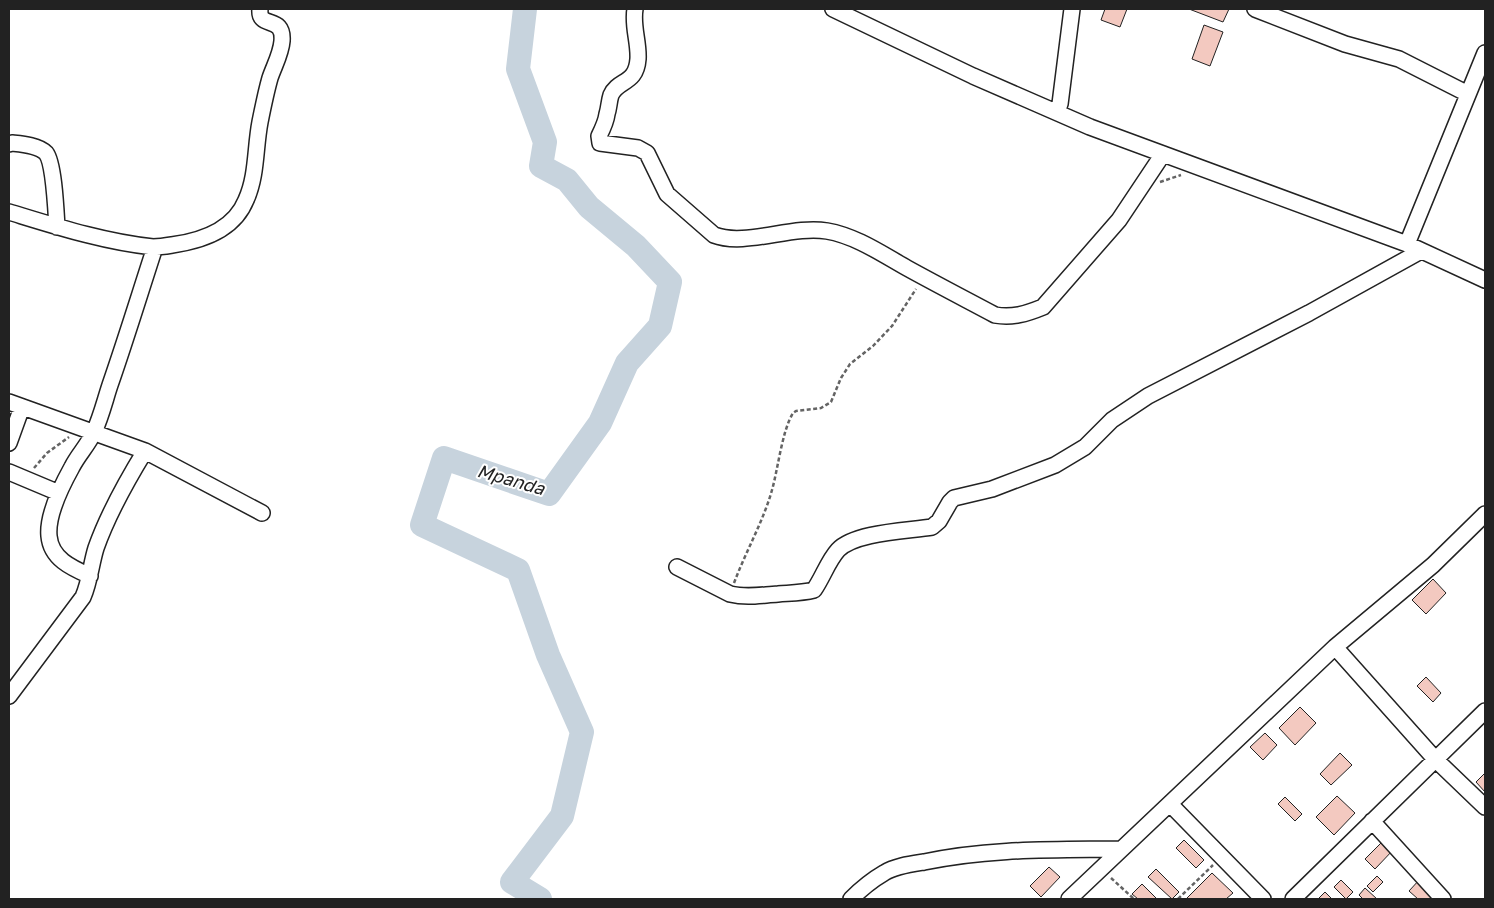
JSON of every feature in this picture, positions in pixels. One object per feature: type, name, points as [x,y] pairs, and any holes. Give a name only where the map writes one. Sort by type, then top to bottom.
[{"type":"street","points":[[9,212],[57,227],[155,247],[198,240],[217,233],[235,217],[246,202],[252,185],[258,131],[265,95],[281,48],[282,39],[278,25],[263,20],[260,17],[260,9]]},
{"type":"street","points":[[636,9],[633,18],[638,54],[635,73],[632,78],[611,95],[605,124],[599,136],[600,143],[643,150],[647,154],[667,194],[714,235],[722,238],[803,230],[827,231],[859,242],[995,314],[1008,317],[1027,314],[1043,307],[1119,220],[1163,154]]},
{"type":"street","points":[[833,9],[982,80],[1090,127],[1407,244],[1485,280]]},
{"type":"street","points":[[1060,104],[1072,9]]},
{"type":"street","points":[[1255,9],[1345,44],[1398,59],[1468,94]]},
{"type":"street","points":[[1407,244],[1485,53]]},
{"type":"street","points":[[9,144],[35,148],[47,154],[53,179],[57,227]]},
{"type":"street","points":[[90,576],[61,561],[52,547],[48,534],[59,493],[123,350],[155,247]]},
{"type":"street","points":[[677,567],[730,594],[753,597],[814,590],[839,548],[851,540],[932,527],[939,521],[954,498],[992,490],[1056,465],[1085,447],[1112,420],[1148,396],[1309,313],[1421,251]]},
{"type":"street","points":[[9,443],[15,405],[145,451],[262,513]]},
{"type":"street","points":[[9,696],[75,610],[86,592],[96,550],[105,525],[116,501],[145,451]]},
{"type":"street","points":[[9,472],[59,493]]},
{"type":"street","points":[[1069,899],[1335,647],[1433,565],[1485,514]]},
{"type":"street","points":[[1335,647],[1435,759],[1485,807]]},
{"type":"street","points":[[1293,899],[1485,712]]},
{"type":"street","points":[[1170,804],[1263,899]]},
{"type":"street","points":[[1372,821],[1443,899]]},
{"type":"street","points":[[851,899],[861,889],[885,872],[950,856],[1010,851],[1121,849]]},
{"type":"path","points":[[1141,188],[1202,169]]},
{"type":"path","points":[[730,594],[743,558],[760,523],[772,491],[792,416],[796,411],[822,408],[832,402],[841,378],[850,364],[873,346],[892,326],[923,277]]},
{"type":"path","points":[[24,478],[47,454],[88,430]]},
{"type":"path","points":[[1178,899],[1221,857]]},
{"type":"path","points":[[1101,868],[1134,899]]},
{"type":"building","points":[[1105,9],[1127,9],[1120,27],[1101,20]]},
{"type":"building","points":[[1189,9],[1229,9],[1223,22]]},
{"type":"building","points":[[1204,25],[1223,32],[1210,66],[1192,59]]},
{"type":"building","points":[[1433,579],[1446,593],[1426,614],[1412,600]]},
{"type":"building","points":[[1426,677],[1441,693],[1433,702],[1417,686]]},
{"type":"building","points":[[1300,707],[1316,723],[1295,745],[1279,728]]},
{"type":"building","points":[[1265,733],[1277,745],[1263,760],[1250,747]]},
{"type":"building","points":[[1340,753],[1352,765],[1331,785],[1320,774]]},
{"type":"building","points":[[1485,773],[1485,792],[1476,782]]},
{"type":"building","points":[[1337,796],[1355,813],[1334,835],[1316,817]]},
{"type":"building","points":[[1285,797],[1302,814],[1295,821],[1278,804]]},
{"type":"building","points":[[1184,840],[1204,860],[1196,868],[1176,848]]},
{"type":"building","points":[[1384,840],[1394,849],[1375,869],[1365,859]]},
{"type":"building","points":[[1049,867],[1060,877],[1041,897],[1030,886]]},
{"type":"building","points":[[1156,869],[1179,892],[1172,899],[1148,877]]},
{"type":"building","points":[[1212,873],[1233,893],[1226,899],[1187,898]]},
{"type":"building","points":[[1377,876],[1383,882],[1373,892],[1367,886]]},
{"type":"building","points":[[1420,879],[1436,895],[1432,899],[1418,899],[1409,891]]},
{"type":"building","points":[[1341,880],[1353,892],[1346,899],[1334,887]]},
{"type":"building","points":[[1142,884],[1157,899],[1138,899],[1132,894]]},
{"type":"building","points":[[1365,888],[1377,899],[1363,899],[1359,895]]},
{"type":"building","points":[[1325,892],[1332,899],[1318,899]]},
{"type":"waterway","name":"Mpanda","points":[[525,9],[518,69],[545,142],[541,166],[567,180],[589,207],[636,246],[670,282],[660,326],[627,363],[600,423],[549,494],[444,458],[422,525],[518,570],[548,655],[582,732],[562,816],[512,882],[540,899]]}]
